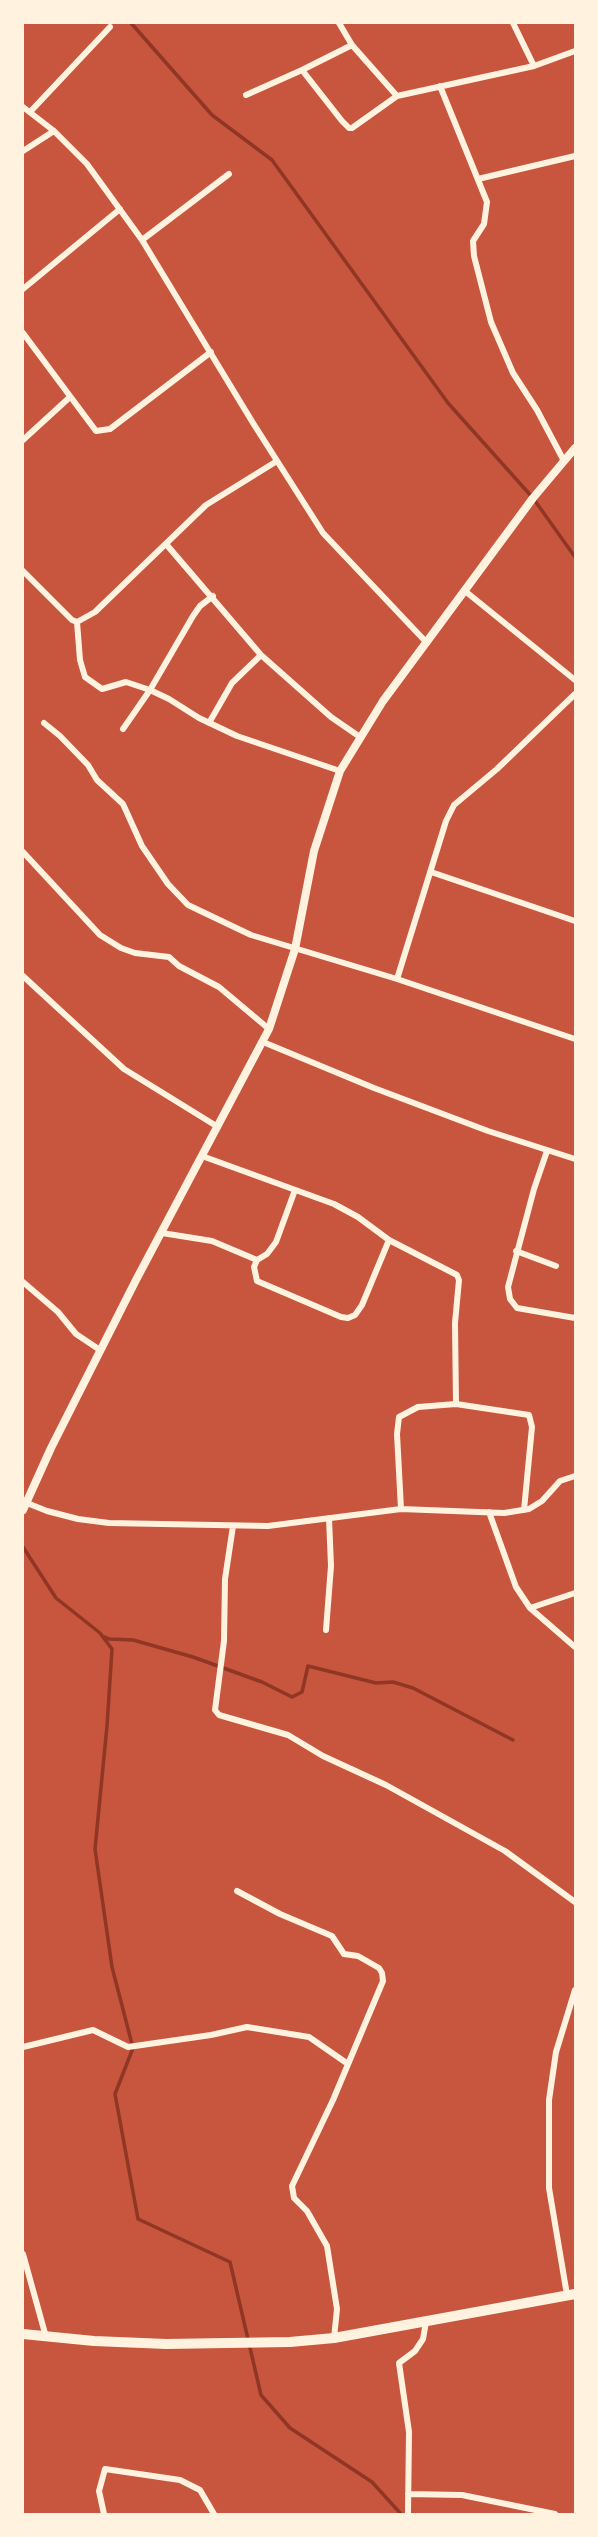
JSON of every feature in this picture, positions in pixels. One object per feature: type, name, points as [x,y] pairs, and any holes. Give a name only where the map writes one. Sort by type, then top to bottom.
[{"type":"highway","points":[[23,2334],[166,2344],[290,2342],[334,2338],[571,2294]]},
{"type":"main road","points":[[25,1506],[100,1350],[264,1042],[295,949],[314,851],[340,771],[383,701],[533,498],[575,448]]},
{"type":"street","points":[[339,23],[352,45],[397,96]]},
{"type":"street","points":[[513,23],[534,66]]},
{"type":"street","points":[[30,112],[110,27]]},
{"type":"street","points":[[246,95],[302,71],[352,45]]},
{"type":"street","points":[[302,71],[349,128],[359,124],[397,96],[534,66],[575,51]]},
{"type":"street","points":[[440,86],[487,202],[487,214],[474,242],[474,256],[492,322],[513,373],[537,410],[564,461]]},
{"type":"street","points":[[23,107],[54,131],[87,164],[142,240],[323,533],[427,643]]},
{"type":"street","points":[[23,151],[54,131]]},
{"type":"street","points":[[478,179],[575,156]]},
{"type":"street","points":[[142,240],[229,174]]},
{"type":"street","points":[[23,289],[120,209]]},
{"type":"street","points":[[23,333],[96,431],[106,430],[211,352]]},
{"type":"street","points":[[23,440],[70,397]]},
{"type":"street","points":[[23,571],[72,620],[77,622],[86,619],[206,505],[277,461]]},
{"type":"street","points":[[166,544],[213,596],[261,656],[331,717],[360,737]]},
{"type":"street","points":[[465,591],[512,626],[575,680]]},
{"type":"street","points":[[123,729],[150,690],[193,616],[200,606],[213,596]]},
{"type":"street","points":[[77,622],[80,660],[85,677],[102,690],[126,682],[150,690],[209,723],[270,749],[340,771]]},
{"type":"street","points":[[209,723],[232,683],[261,656]]},
{"type":"street","points":[[397,979],[446,821],[454,805],[497,769],[575,694]]},
{"type":"street","points":[[44,723],[60,736],[88,765],[97,780],[123,804],[142,846],[168,884],[188,905],[251,935],[397,979],[575,1039]]},
{"type":"street","points":[[23,852],[100,935],[135,953],[169,957],[179,966],[219,987],[269,1029]]},
{"type":"street","points":[[430,872],[575,921]]},
{"type":"street","points":[[23,976],[124,1069],[218,1127]]},
{"type":"street","points":[[264,1042],[374,1088],[575,1159]]},
{"type":"street","points":[[547,1151],[516,1251],[508,1287],[510,1299],[517,1308],[575,1318]]},
{"type":"street","points":[[202,1156],[334,1204],[358,1217],[389,1240],[457,1275],[459,1280],[454,1323],[456,1404]]},
{"type":"street","points":[[295,1190],[276,1242],[267,1254],[257,1260],[254,1273],[257,1281],[348,1318],[355,1315],[362,1305],[389,1240]]},
{"type":"street","points":[[162,1233],[212,1241],[257,1260]]},
{"type":"street","points":[[516,1251],[556,1266]]},
{"type":"street","points":[[23,1282],[58,1312],[76,1334],[100,1350]]},
{"type":"street","points":[[401,1509],[397,1434],[399,1417],[418,1407],[456,1404],[529,1415],[532,1419],[524,1510]]},
{"type":"street","points":[[25,1506],[78,1519],[109,1523],[268,1526],[401,1509],[504,1513],[524,1510],[542,1501],[559,1481],[575,1476]]},
{"type":"street","points":[[489,1512],[516,1587],[530,1608],[575,1647]]},
{"type":"street","points":[[326,1630],[331,1566],[329,1517]]},
{"type":"street","points":[[233,1527],[225,1579],[224,1642],[215,1710],[219,1715],[288,1735],[323,1756],[386,1786],[505,1851],[575,1902]]},
{"type":"street","points":[[530,1608],[575,1593]]},
{"type":"street","points":[[237,1891],[280,1914],[332,1936],[344,1954],[358,1956],[379,1968],[382,1973],[383,1981],[291,2193],[307,2211],[327,2246],[337,2309],[334,2338]]},
{"type":"street","points":[[571,2294],[549,2188],[549,2100],[556,2052],[575,1990]]},
{"type":"street","points":[[23,2047],[93,2030],[128,2047],[247,2027],[309,2037],[348,2064]]},
{"type":"street","points":[[23,2254],[46,2337]]},
{"type":"street","points":[[408,2514],[409,2432],[399,2363],[415,2351],[423,2339],[426,2322]]},
{"type":"street","points":[[104,2514],[99,2491],[105,2469],[180,2480],[200,2490],[214,2514]]},
{"type":"street","points":[[408,2494],[462,2495],[555,2514]]},
{"type":"waterway","points":[[131,23],[212,115],[272,160],[448,403],[533,498],[575,557]]},
{"type":"waterway","points":[[23,1547],[56,1598],[100,1633],[112,1649],[95,1849],[112,1967],[133,2048],[115,2094],[138,2219],[230,2262],[261,2395],[290,2428],[372,2482],[401,2514]]},
{"type":"waterway","points":[[105,1637],[133,1640],[193,1657],[262,1682],[292,1697],[302,1692],[308,1666],[376,1683],[393,1682],[413,1688],[513,1740]]}]
